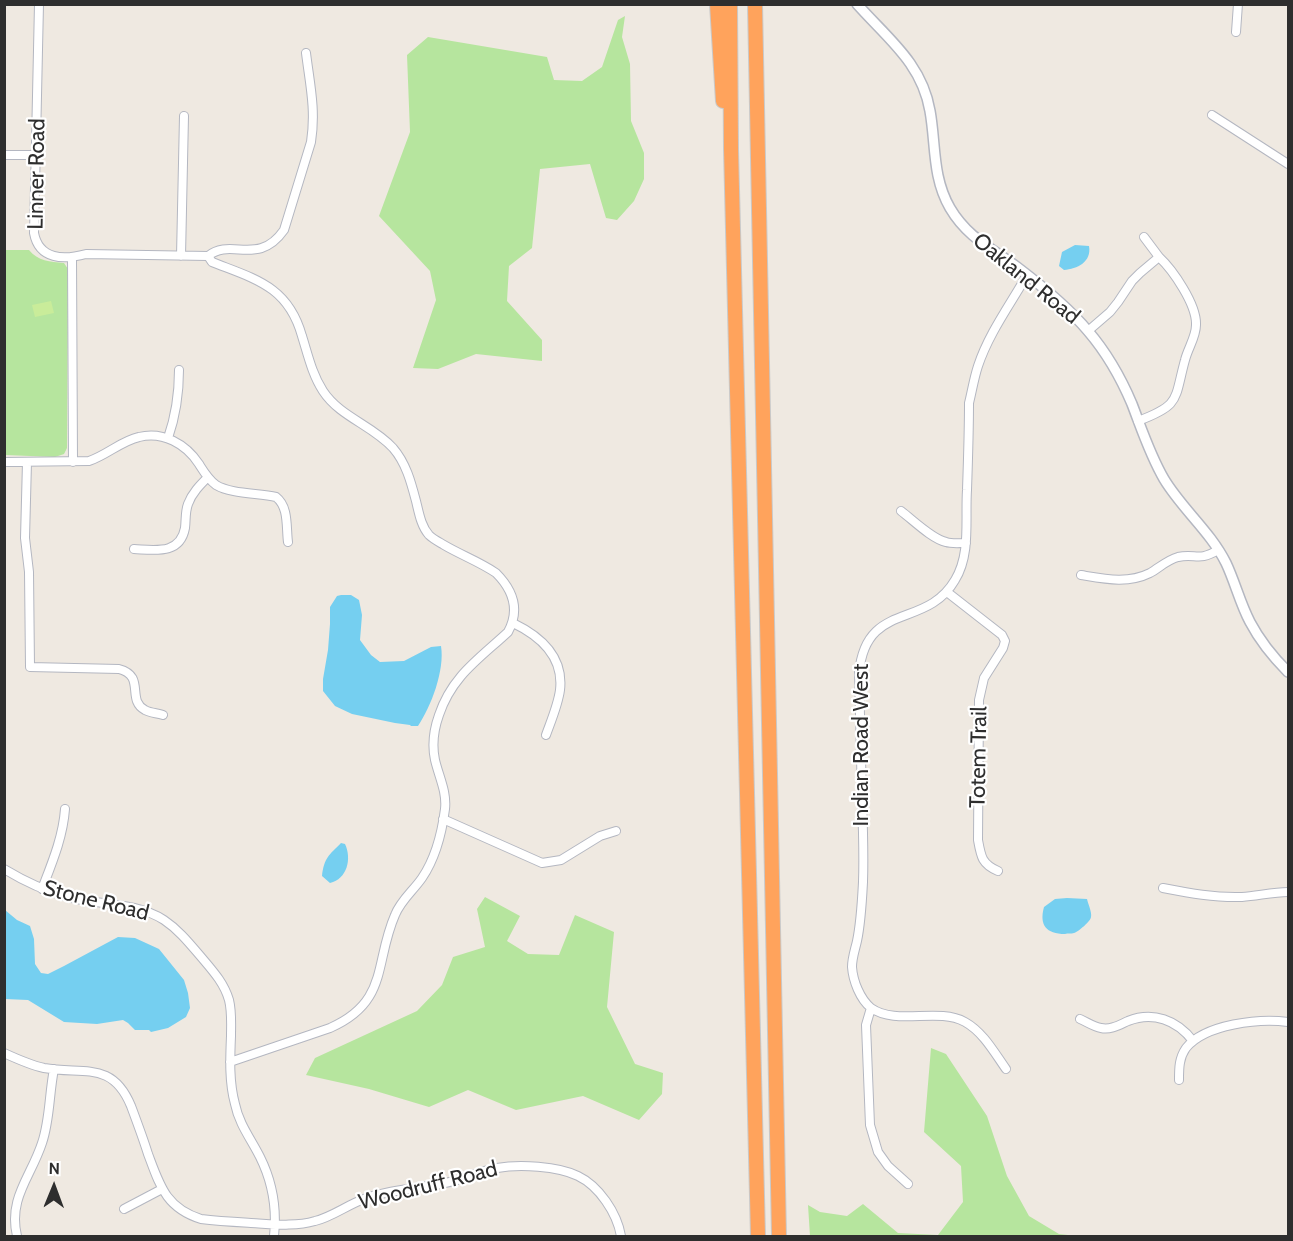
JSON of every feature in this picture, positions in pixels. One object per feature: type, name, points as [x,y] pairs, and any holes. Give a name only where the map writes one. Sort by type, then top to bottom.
[{"type":"highway","points":[[717,4],[722,96],[731,149]]},
{"type":"highway","points":[[730,4],[731,149],[758,1236]]},
{"type":"highway","points":[[756,4],[779,1236]]},
{"type":"street","name":"Linner Road","points":[[39,4],[34,233],[36,242],[42,251],[51,255],[72,258],[86,254],[207,256],[221,250],[261,249],[278,239],[284,230],[311,142],[314,114],[306,53]]},
{"type":"street","name":"Oakland Road","points":[[857,4],[902,51],[920,79],[930,111],[937,177],[950,208],[961,224],[977,240],[1054,297],[1088,331],[1117,374],[1165,481],[1206,531],[1225,562],[1249,621],[1264,645],[1288,672]]},
{"type":"street","points":[[1236,32],[1238,4]]},
{"type":"street","points":[[1212,115],[1288,164]]},
{"type":"street","points":[[180,256],[184,116]]},
{"type":"street","points":[[4,154],[36,155]]},
{"type":"street","points":[[1138,421],[1162,411],[1176,396],[1196,325],[1194,310],[1177,278],[1144,237]]},
{"type":"street","points":[[207,256],[212,262],[268,286],[288,304],[300,328],[316,381],[334,405],[394,449],[408,473],[423,526],[431,537],[491,569],[505,581],[514,604],[513,623],[508,632],[461,675],[452,687],[439,716],[434,737],[434,750],[443,785],[445,808],[435,851],[422,878],[401,902],[395,914],[378,976],[366,1003],[344,1022],[230,1062]]},
{"type":"street","points":[[1088,331],[1110,312],[1132,281],[1159,257]]},
{"type":"street","points":[[72,258],[73,462]]},
{"type":"street","name":"Indian Road West","points":[[871,1008],[858,989],[852,968],[863,884],[860,657],[869,638],[884,624],[928,606],[947,592],[961,568],[966,543],[969,403],[972,387],[994,329],[1027,275]]},
{"type":"street","points":[[168,438],[177,409],[179,370]]},
{"type":"street","points":[[4,462],[89,461],[140,436],[168,438],[181,444],[191,453],[216,485],[276,497],[285,513],[288,542]]},
{"type":"street","points":[[27,462],[25,538],[29,572],[30,667],[125,671],[135,681],[138,704],[142,709],[163,714]]},
{"type":"street","points":[[134,549],[165,550],[178,542],[185,527],[188,504],[192,495],[208,477]]},
{"type":"street","points":[[901,511],[935,538],[953,544],[966,543]]},
{"type":"street","points":[[1082,575],[1108,580],[1131,579],[1150,573],[1176,558],[1205,557],[1218,550]]},
{"type":"street","name":"Totem Trail","points":[[947,592],[1002,635],[1005,641],[984,678],[979,700],[978,840],[983,860],[989,867],[998,871]]},
{"type":"street","points":[[513,623],[526,629],[543,642],[555,660],[558,670],[560,691],[546,735]]},
{"type":"street","points":[[42,889],[60,840],[65,809]]},
{"type":"street","points":[[443,819],[542,863],[561,860],[600,836],[616,831]]},
{"type":"street","name":"Stone Road","points":[[4,870],[42,889],[65,897],[148,912],[176,928],[217,976],[224,986],[231,1010],[232,1094],[242,1126],[260,1157],[269,1180],[275,1204],[274,1236]]},
{"type":"street","points":[[1162,888],[1220,898],[1288,892]]},
{"type":"street","points":[[908,1184],[888,1166],[878,1152],[870,1125],[867,1025],[871,1008],[895,1016],[945,1016],[965,1022],[981,1034],[1006,1069]]},
{"type":"street","points":[[1080,1019],[1095,1026],[1108,1028],[1140,1017],[1162,1018],[1182,1028],[1193,1041]]},
{"type":"street","points":[[1179,1080],[1180,1061],[1193,1041],[1214,1030],[1236,1024],[1259,1020],[1288,1022]]},
{"type":"street","name":"Woodruff Road","points":[[4,1053],[31,1064],[54,1069],[84,1070],[111,1078],[127,1095],[162,1189],[177,1208],[193,1217],[302,1224],[317,1221],[365,1198],[460,1180],[494,1168],[529,1166],[570,1172],[580,1176],[609,1205],[615,1215],[621,1236]]},
{"type":"street","points":[[17,1236],[14,1218],[16,1207],[23,1184],[42,1144],[54,1069]]},
{"type":"street","points":[[123,1209],[162,1189]]},
{"type":"green space","points":[[625,16],[622,37],[630,64],[631,121],[644,153],[644,179],[634,201],[617,220],[606,218],[590,164],[540,169],[532,248],[509,266],[507,301],[542,340],[542,361],[476,354],[438,369],[413,368],[436,300],[430,271],[379,216],[410,132],[407,55],[428,37],[547,57],[554,80],[582,81],[602,67],[618,20]]},
{"type":"green space","points":[[5,250],[29,250],[40,259],[64,263],[68,269],[67,448],[64,454],[55,457],[5,455]]},
{"type":"green space","points":[[51,301],[54,313],[35,317],[32,305]]},
{"type":"green space","points":[[485,897],[520,916],[507,941],[528,954],[559,955],[575,915],[614,932],[607,1007],[635,1064],[663,1073],[662,1094],[639,1120],[583,1096],[516,1110],[468,1090],[429,1107],[369,1089],[306,1075],[315,1058],[417,1011],[442,985],[453,957],[485,947],[477,909]]},
{"type":"green space","points":[[931,1048],[946,1054],[987,1116],[1007,1176],[1029,1216],[1059,1234],[1077,1236],[810,1236],[808,1205],[820,1212],[847,1216],[863,1204],[898,1233],[938,1235],[963,1202],[961,1166],[924,1132]]},
{"type":"water","points":[[1075,245],[1089,246],[1088,256],[1082,264],[1064,270],[1059,266],[1062,252]]},
{"type":"water","points":[[351,595],[359,600],[362,615],[360,640],[371,655],[380,662],[404,661],[431,647],[441,646],[441,666],[436,688],[418,726],[352,714],[335,706],[323,691],[330,607],[337,596]]},
{"type":"water","points":[[341,843],[345,844],[348,862],[344,873],[336,881],[330,883],[322,876],[324,865],[330,854]]},
{"type":"water","points":[[1055,899],[1087,899],[1091,913],[1090,919],[1074,933],[1058,934],[1049,930],[1043,923],[1044,907]]},
{"type":"water","points":[[5,910],[17,920],[30,926],[34,939],[35,964],[41,973],[48,974],[118,937],[135,938],[159,949],[184,980],[190,1008],[186,1017],[168,1028],[151,1032],[135,1030],[123,1020],[97,1024],[64,1022],[28,1000],[5,999]]}]
